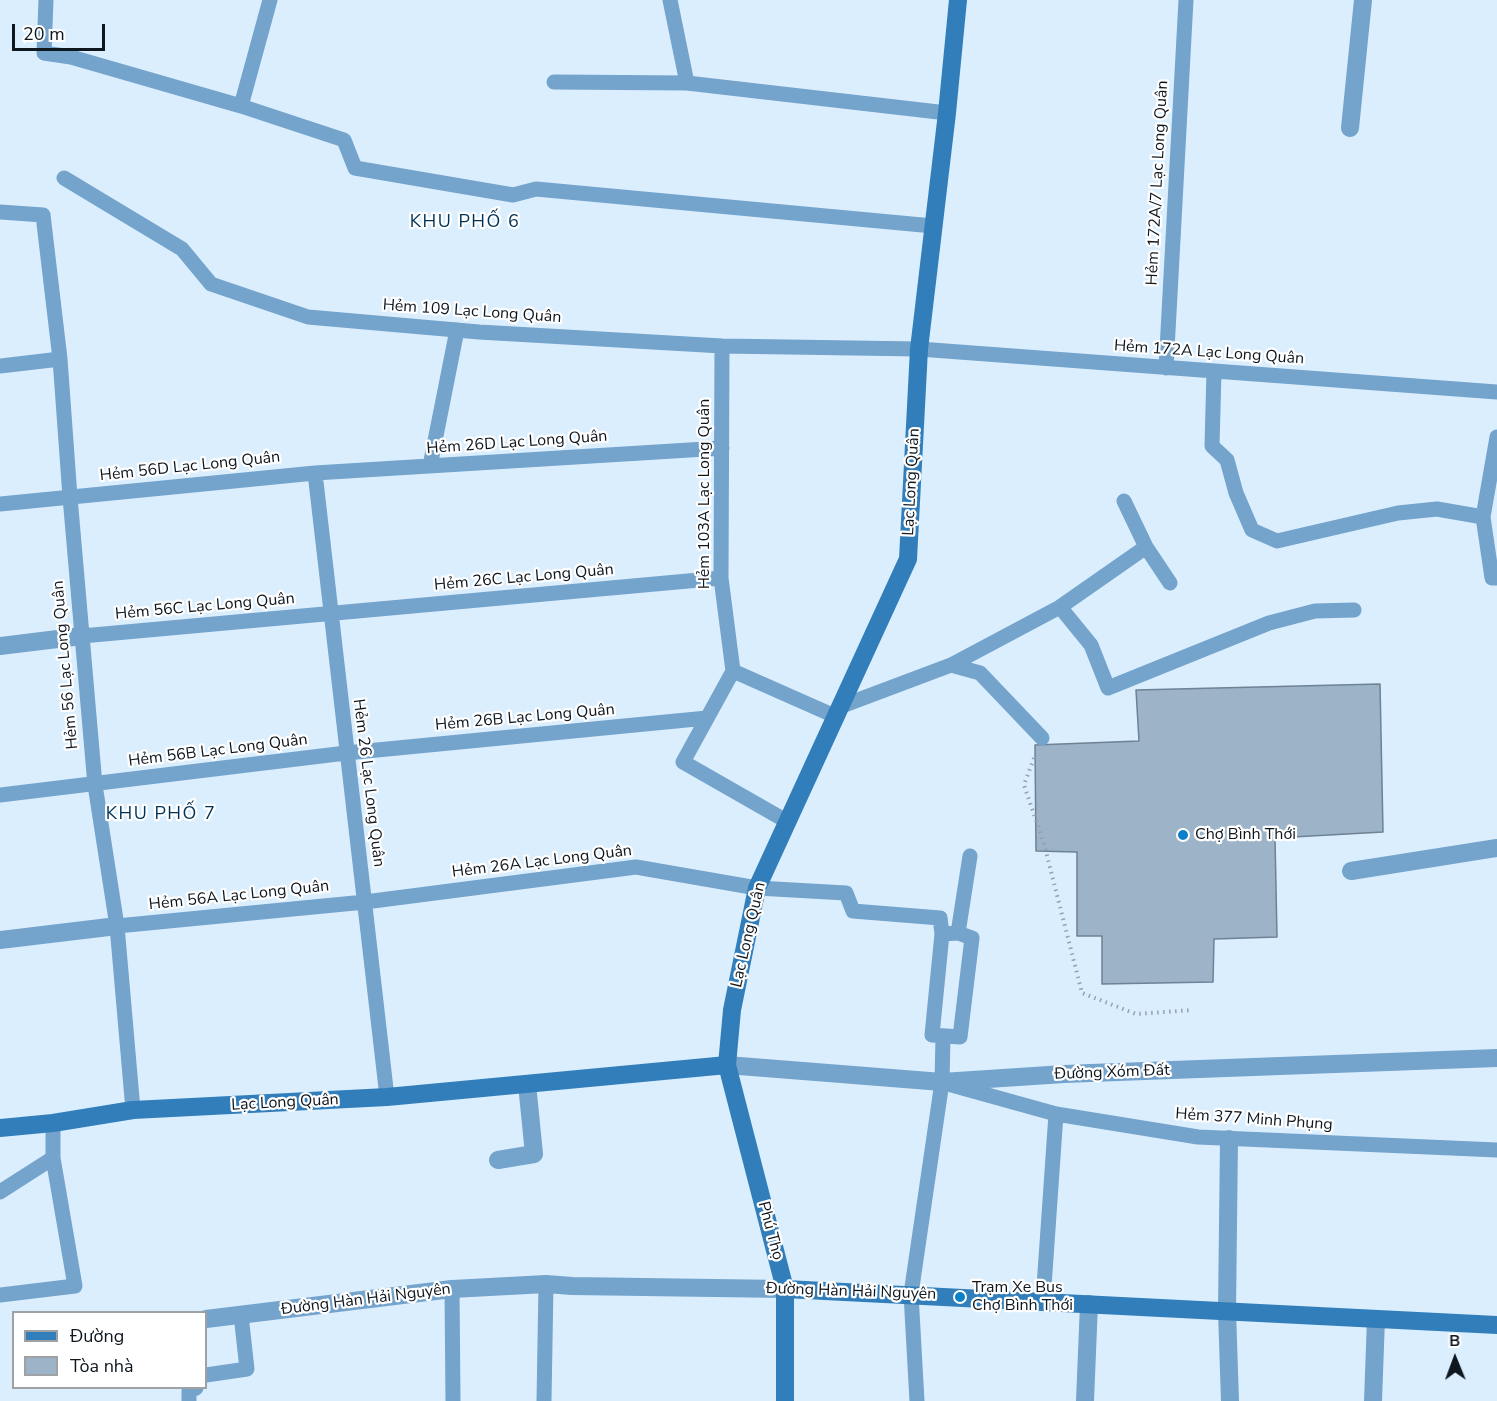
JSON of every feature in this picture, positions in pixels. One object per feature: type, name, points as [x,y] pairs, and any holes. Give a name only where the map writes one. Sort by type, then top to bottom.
[{"type":"main road","name":"Lạc Long Quân","points":[[0,1128],[53,1123],[134,1110],[387,1097],[727,1065],[732,1010],[757,888],[908,559],[918,349],[947,113],[958,0]]},
{"type":"main road","name":"Phú Thọ","points":[[727,1065],[785,1289],[785,1401]]},
{"type":"main road","name":"Đường Hàn Hải Nguyên","points":[[785,1289],[1497,1326]]},
{"type":"street","points":[[1350,128],[1363,0]]},
{"type":"street","points":[[0,646],[82,636]]},
{"type":"street","points":[[1351,871],[1497,848]]},
{"type":"street","points":[[0,940],[117,926]]},
{"type":"street","name":"Đường Xóm Đất","points":[[727,1065],[942,1082],[1064,1074],[1497,1058]]},
{"type":"street","points":[[498,1160],[534,1154],[527,1084]]},
{"type":"street","points":[[1229,1139],[1227,1311],[1230,1401]]},
{"type":"street","name":"Đường Hàn Hải Nguyên","points":[[207,1318],[452,1289],[546,1284],[584,1287],[785,1289]]},
{"type":"street","points":[[1085,1401],[1089,1304]]},
{"type":"street","points":[[1373,1401],[1376,1319]]},
{"type":"lane","points":[[46,0],[44,53],[70,57],[241,106],[345,140],[355,168],[513,195],[536,189],[933,226]]},
{"type":"lane","points":[[241,106],[270,0]]},
{"type":"lane","points":[[670,0],[687,83]]},
{"type":"lane","name":"Hẻm 172A/7 Lạc Long Quân","points":[[1166,368],[1186,0]]},
{"type":"lane","points":[[554,82],[687,83],[947,113]]},
{"type":"lane","name":"Hẻm 109 Lạc Long Quân","points":[[64,178],[182,249],[211,284],[308,316],[457,330],[722,346],[918,349]]},
{"type":"lane","name":"Hẻm 56 Lạc Long Quân","points":[[0,212],[43,215],[60,359],[95,785],[117,926],[134,1110]]},
{"type":"lane","points":[[430,466],[457,330]]},
{"type":"lane","name":"Hẻm 103A Lạc Long Quân","points":[[722,346],[721,578],[733,671]]},
{"type":"lane","name":"Hẻm 172A Lạc Long Quân","points":[[918,349],[1497,392]]},
{"type":"lane","points":[[0,366],[60,359]]},
{"type":"lane","points":[[1214,371],[1212,446],[1227,460],[1236,494],[1252,530],[1277,542],[1398,513],[1437,509],[1483,517]]},
{"type":"lane","points":[[1497,436],[1483,517],[1492,578],[1497,578]]},
{"type":"lane","name":"Hẻm 26D Lạc Long Quân","points":[[315,473],[722,448]]},
{"type":"lane","name":"Hẻm 56D Lạc Long Quân","points":[[0,504],[315,473]]},
{"type":"lane","name":"Hẻm 26 Lạc Long Quân","points":[[315,473],[387,1097]]},
{"type":"lane","points":[[1124,501],[1146,547],[1170,583]]},
{"type":"lane","points":[[789,822],[683,762],[733,671],[839,711],[951,665],[1060,607],[1146,547]]},
{"type":"lane","name":"Hẻm 26C Lạc Long Quân","points":[[330,614],[721,578]]},
{"type":"lane","points":[[1060,607],[1091,645],[1108,688],[1269,622],[1315,611],[1354,610]]},
{"type":"lane","name":"Hẻm 56C Lạc Long Quân","points":[[82,636],[330,614]]},
{"type":"lane","points":[[951,665],[980,673],[1042,738]]},
{"type":"lane","name":"Hẻm 26B Lạc Long Quân","points":[[346,753],[707,718]]},
{"type":"lane","name":"Hẻm 56B Lạc Long Quân","points":[[0,795],[346,753]]},
{"type":"lane","points":[[950,933],[972,938],[960,1037],[932,1035],[950,933],[970,856]]},
{"type":"lane","name":"Hẻm 26A Lạc Long Quân","points":[[365,902],[636,867],[757,888],[846,893],[853,911],[940,918],[950,933]]},
{"type":"lane","name":"Hẻm 56A Lạc Long Quân","points":[[117,926],[365,902]]},
{"type":"lane","points":[[917,1401],[911,1294],[942,1082],[943,1036]]},
{"type":"lane","name":"Hẻm 377 Minh Phụng","points":[[942,1082],[1056,1114],[1198,1137],[1497,1150]]},
{"type":"lane","points":[[1043,1301],[1056,1114]]},
{"type":"lane","points":[[0,1295],[75,1286],[53,1158],[53,1123]]},
{"type":"lane","points":[[0,1192],[53,1158]]},
{"type":"lane","points":[[544,1401],[546,1284]]},
{"type":"lane","points":[[452,1289],[453,1401]]},
{"type":"lane","points":[[207,1375],[247,1369],[241,1315]]},
{"type":"lane","points":[[189,1401],[189,1391],[194,1389]]},
{"type":"path","points":[[1042,738],[1024,785],[1044,844],[1082,993],[1136,1014],[1193,1010]]},
{"type":"building","name":"Chợ Bình Thới","points":[[1380,684],[1383,832],[1275,838],[1277,937],[1214,939],[1213,982],[1102,984],[1102,936],[1077,936],[1077,852],[1036,851],[1035,745],[1139,741],[1136,690]]},
{"type":"place","name":"Chợ Bình Thới","points":[[1183,835]]},
{"type":"place","name":"Trạm Xe Bus Chợ Bình Thới","points":[[960,1297]]},
{"type":"district","name":"KHU PHỐ 6","points":[[465,223]]},
{"type":"district","name":"KHU PHỐ 7","points":[[161,815]]}]
